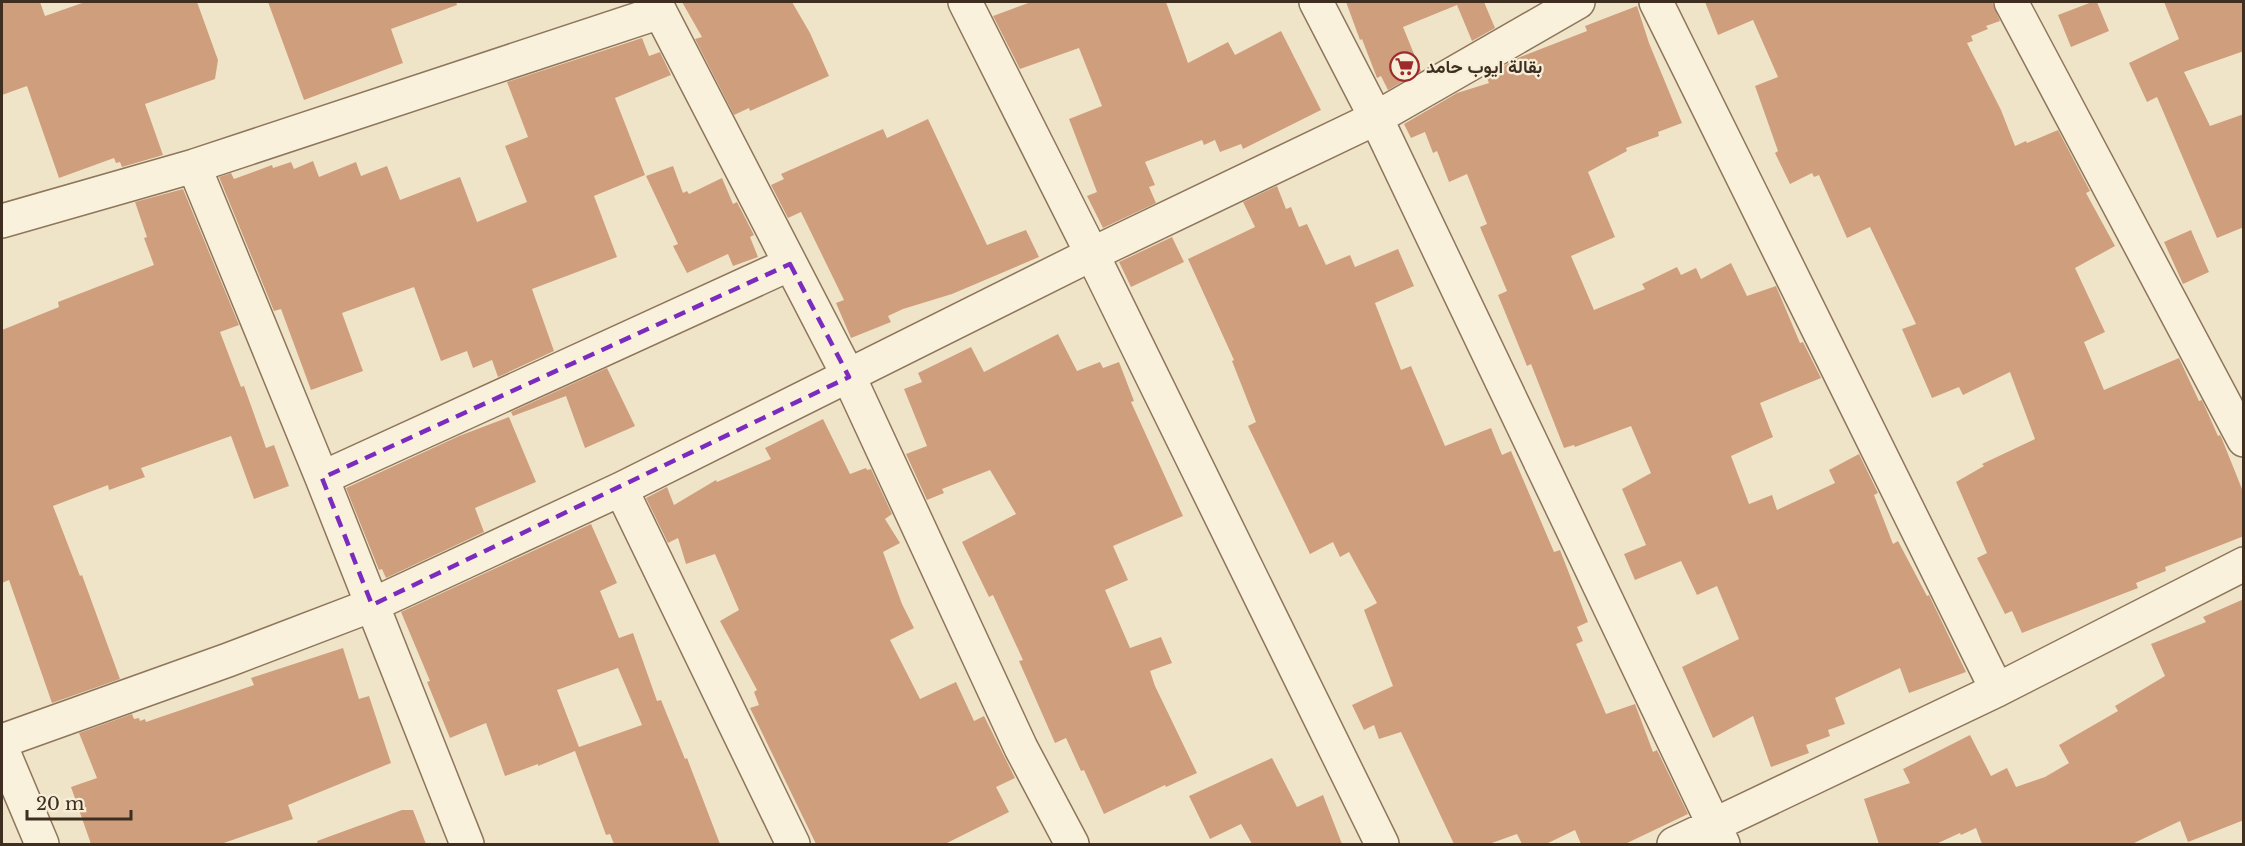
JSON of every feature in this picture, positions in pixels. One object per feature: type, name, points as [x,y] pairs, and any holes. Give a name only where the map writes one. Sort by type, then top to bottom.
[{"type":"street","points":[[965,2],[1092,254],[1382,844]]},
{"type":"street","points":[[1316,2],[1376,118],[1718,835]]},
{"type":"street","points":[[2,741],[228,660],[372,605],[621,489],[1092,254],[1376,118],[1578,2]]},
{"type":"street","points":[[1656,2],[1997,690]]},
{"type":"street","points":[[2011,2],[2244,440]]},
{"type":"street","points":[[2,221],[194,166],[658,7],[849,377],[1021,748],[1072,844]]},
{"type":"street","points":[[194,166],[322,478],[467,844]]},
{"type":"street","points":[[322,478],[790,264]]},
{"type":"street","points":[[621,489],[793,844]]},
{"type":"street","points":[[1674,844],[1718,835],[2244,564]]},
{"type":"street","points":[[2,749],[42,844]]},
{"type":"highlighted area","points":[[790,264],[849,377],[372,605],[322,478]]},
{"type":"building","points":[[2,2],[40,2],[45,16],[85,2],[197,2],[218,60],[215,79],[145,104],[163,155],[122,167],[120,162],[116,163],[114,158],[59,178],[27,86],[2,95]]},
{"type":"building","points":[[268,2],[456,2],[457,5],[391,29],[403,63],[304,100]]},
{"type":"building","points":[[682,2],[792,2],[810,33],[829,76],[750,111],[749,108],[734,115],[695,39],[702,37]]},
{"type":"building","points":[[1031,2],[1166,2],[1188,63],[1228,42],[1235,55],[1281,31],[1321,110],[1243,149],[1241,144],[1220,152],[1215,140],[1204,145],[1202,140],[1145,162],[1155,185],[1149,187],[1156,203],[1103,228],[1087,196],[1097,192],[1069,119],[1102,106],[1079,48],[1020,69],[993,16]]},
{"type":"building","points":[[1346,2],[1484,2],[1495,28],[1472,41],[1457,5],[1403,27],[1421,71],[1388,90],[1381,76],[1377,78]]},
{"type":"building","points":[[1705,2],[1992,2],[2000,21],[1986,26],[1988,29],[1971,36],[1973,41],[1967,43],[2001,110],[2015,146],[2058,130],[2090,191],[2086,193],[2115,246],[2075,268],[2105,332],[2084,342],[2104,390],[2179,358],[2199,401],[2202,400],[2218,436],[2220,435],[2222,439],[2244,494],[2244,536],[2165,567],[2166,571],[2136,583],[2138,588],[2022,633],[2012,611],[2005,614],[1977,558],[1987,553],[1956,482],[1984,466],[1982,464],[2035,439],[2010,372],[1963,395],[1959,387],[1932,398],[1902,329],[1916,324],[1870,227],[1847,238],[1819,175],[1814,177],[1812,173],[1790,184],[1775,153],[1778,151],[1755,86],[1778,77],[1753,20],[1718,35]]},
{"type":"building","points":[[2097,2],[2109,31],[2071,47],[2058,15]]},
{"type":"building","points":[[2164,2],[2244,2],[2244,51],[2184,72],[2210,126],[2244,114],[2244,227],[2217,238],[2157,97],[2147,102],[2129,63],[2179,39]]},
{"type":"building","points":[[1637,6],[1649,43],[1682,123],[1658,132],[1659,136],[1626,148],[1627,151],[1588,172],[1615,237],[1571,256],[1594,310],[1645,289],[1642,284],[1677,267],[1681,275],[1696,268],[1701,279],[1731,263],[1747,296],[1776,286],[1800,343],[1803,342],[1821,378],[1760,403],[1773,437],[1731,456],[1749,504],[1772,495],[1777,510],[1835,483],[1829,470],[1859,454],[1878,493],[1874,495],[1893,544],[1898,541],[1927,596],[1929,595],[1966,672],[1909,693],[1900,668],[1835,698],[1845,724],[1828,730],[1830,736],[1806,745],[1809,753],[1771,767],[1753,716],[1713,738],[1682,667],[1739,639],[1717,586],[1697,595],[1681,561],[1635,580],[1624,554],[1646,545],[1622,489],[1651,473],[1631,426],[1575,447],[1574,445],[1564,448],[1531,364],[1527,366],[1498,295],[1507,291],[1480,227],[1487,224],[1467,174],[1449,182],[1437,151],[1433,153],[1425,132],[1411,138],[1404,124],[1457,93],[1489,83],[1486,76],[1520,57],[1587,31],[1585,26]]},
{"type":"building","points":[[642,38],[649,56],[660,52],[671,75],[615,98],[645,175],[594,196],[617,257],[532,289],[554,351],[498,377],[492,360],[473,368],[467,351],[441,361],[414,287],[342,313],[363,371],[311,390],[281,309],[274,311],[219,177],[231,173],[234,179],[272,165],[273,168],[291,162],[294,169],[313,161],[319,177],[356,162],[361,176],[387,166],[400,200],[460,177],[477,222],[527,202],[505,146],[528,137],[507,82]]},
{"type":"building","points":[[928,119],[987,245],[1026,230],[1039,257],[952,294],[903,309],[888,316],[891,322],[851,338],[836,303],[844,300],[801,212],[788,218],[771,185],[784,179],[781,174],[883,129],[887,138]]},
{"type":"building","points":[[673,166],[683,193],[687,191],[689,194],[722,178],[733,204],[737,202],[754,235],[750,237],[758,257],[733,266],[728,254],[687,273],[673,246],[678,244],[646,176]]},
{"type":"building","points":[[1277,186],[1286,209],[1291,207],[1299,227],[1307,224],[1326,265],[1350,255],[1355,267],[1398,249],[1414,286],[1375,303],[1401,370],[1411,366],[1445,446],[1491,428],[1502,455],[1511,451],[1554,552],[1560,550],[1588,622],[1577,627],[1583,641],[1576,644],[1606,714],[1635,704],[1653,752],[1657,750],[1688,814],[1625,844],[1581,844],[1575,830],[1546,844],[1522,844],[1517,834],[1489,844],[1454,844],[1401,732],[1379,739],[1374,725],[1364,730],[1352,705],[1393,686],[1364,610],[1377,603],[1349,552],[1340,557],[1333,542],[1310,554],[1248,426],[1256,422],[1232,361],[1234,360],[1188,259],[1255,227],[1243,202]]},
{"type":"building","points":[[183,189],[239,325],[220,332],[241,387],[244,386],[266,448],[274,445],[289,486],[254,499],[231,436],[141,468],[145,477],[109,490],[108,485],[53,506],[80,576],[82,575],[120,679],[52,703],[9,580],[2,583],[2,330],[59,307],[58,302],[154,265],[135,202]]},
{"type":"building","points":[[2191,230],[2209,272],[2183,284],[2164,242]]},
{"type":"building","points":[[1172,237],[1184,262],[1131,287],[1119,262]]},
{"type":"building","points":[[1058,334],[1077,371],[1100,362],[1103,368],[1119,362],[1134,401],[1131,402],[1183,516],[1113,546],[1128,580],[1105,590],[1130,648],[1161,637],[1172,663],[1150,671],[1197,773],[1166,787],[1165,785],[1104,814],[1066,738],[1055,743],[1019,661],[1023,660],[993,595],[989,597],[962,542],[1016,514],[990,470],[942,489],[944,493],[927,500],[906,454],[927,446],[904,389],[922,382],[918,373],[971,347],[984,372]]},
{"type":"building","points":[[607,368],[635,426],[585,448],[566,396],[513,416],[511,412]]},
{"type":"building","points":[[509,417],[536,482],[475,508],[484,532],[386,578],[382,569],[379,570],[346,488],[459,436]]},
{"type":"building","points":[[823,419],[850,474],[866,468],[871,469],[892,514],[885,519],[900,543],[883,552],[902,604],[914,628],[890,640],[920,699],[956,682],[974,721],[984,716],[1015,778],[996,787],[1009,812],[945,844],[816,844],[750,708],[759,705],[754,692],[757,690],[720,621],[739,610],[715,554],[686,564],[678,538],[668,543],[646,498],[667,487],[674,505],[716,480],[717,482],[771,459],[765,448]]},
{"type":"building","points":[[591,524],[617,583],[600,591],[619,638],[633,633],[657,701],[661,700],[685,759],[687,758],[720,844],[614,844],[610,834],[606,835],[575,751],[505,776],[486,723],[450,738],[427,682],[430,681],[401,612]],"holes":[[[618,668],[642,725],[579,747],[557,690]]]},
{"type":"building","points":[[2244,599],[2244,820],[2188,842],[2180,821],[2132,844],[1982,844],[1976,828],[1936,844],[1879,844],[1864,799],[1910,783],[1903,769],[1970,735],[1991,776],[2007,768],[2016,787],[2045,777],[2069,763],[2059,745],[2118,711],[2115,706],[2165,676],[2151,644],[2206,622],[2203,617]]},
{"type":"building","points":[[343,648],[359,699],[369,696],[391,763],[288,805],[293,819],[221,844],[91,844],[71,787],[97,778],[79,733],[132,714],[134,719],[139,718],[140,721],[145,719],[146,722],[254,685],[251,678]]},
{"type":"building","points":[[1272,758],[1297,807],[1323,795],[1342,844],[1252,844],[1241,824],[1210,839],[1189,796]]},
{"type":"building","points":[[402,810],[413,810],[426,844],[318,844],[317,841]]},
{"type":"place","name":"بقالة ايوب حامد","points":[[1405,67]]}]
